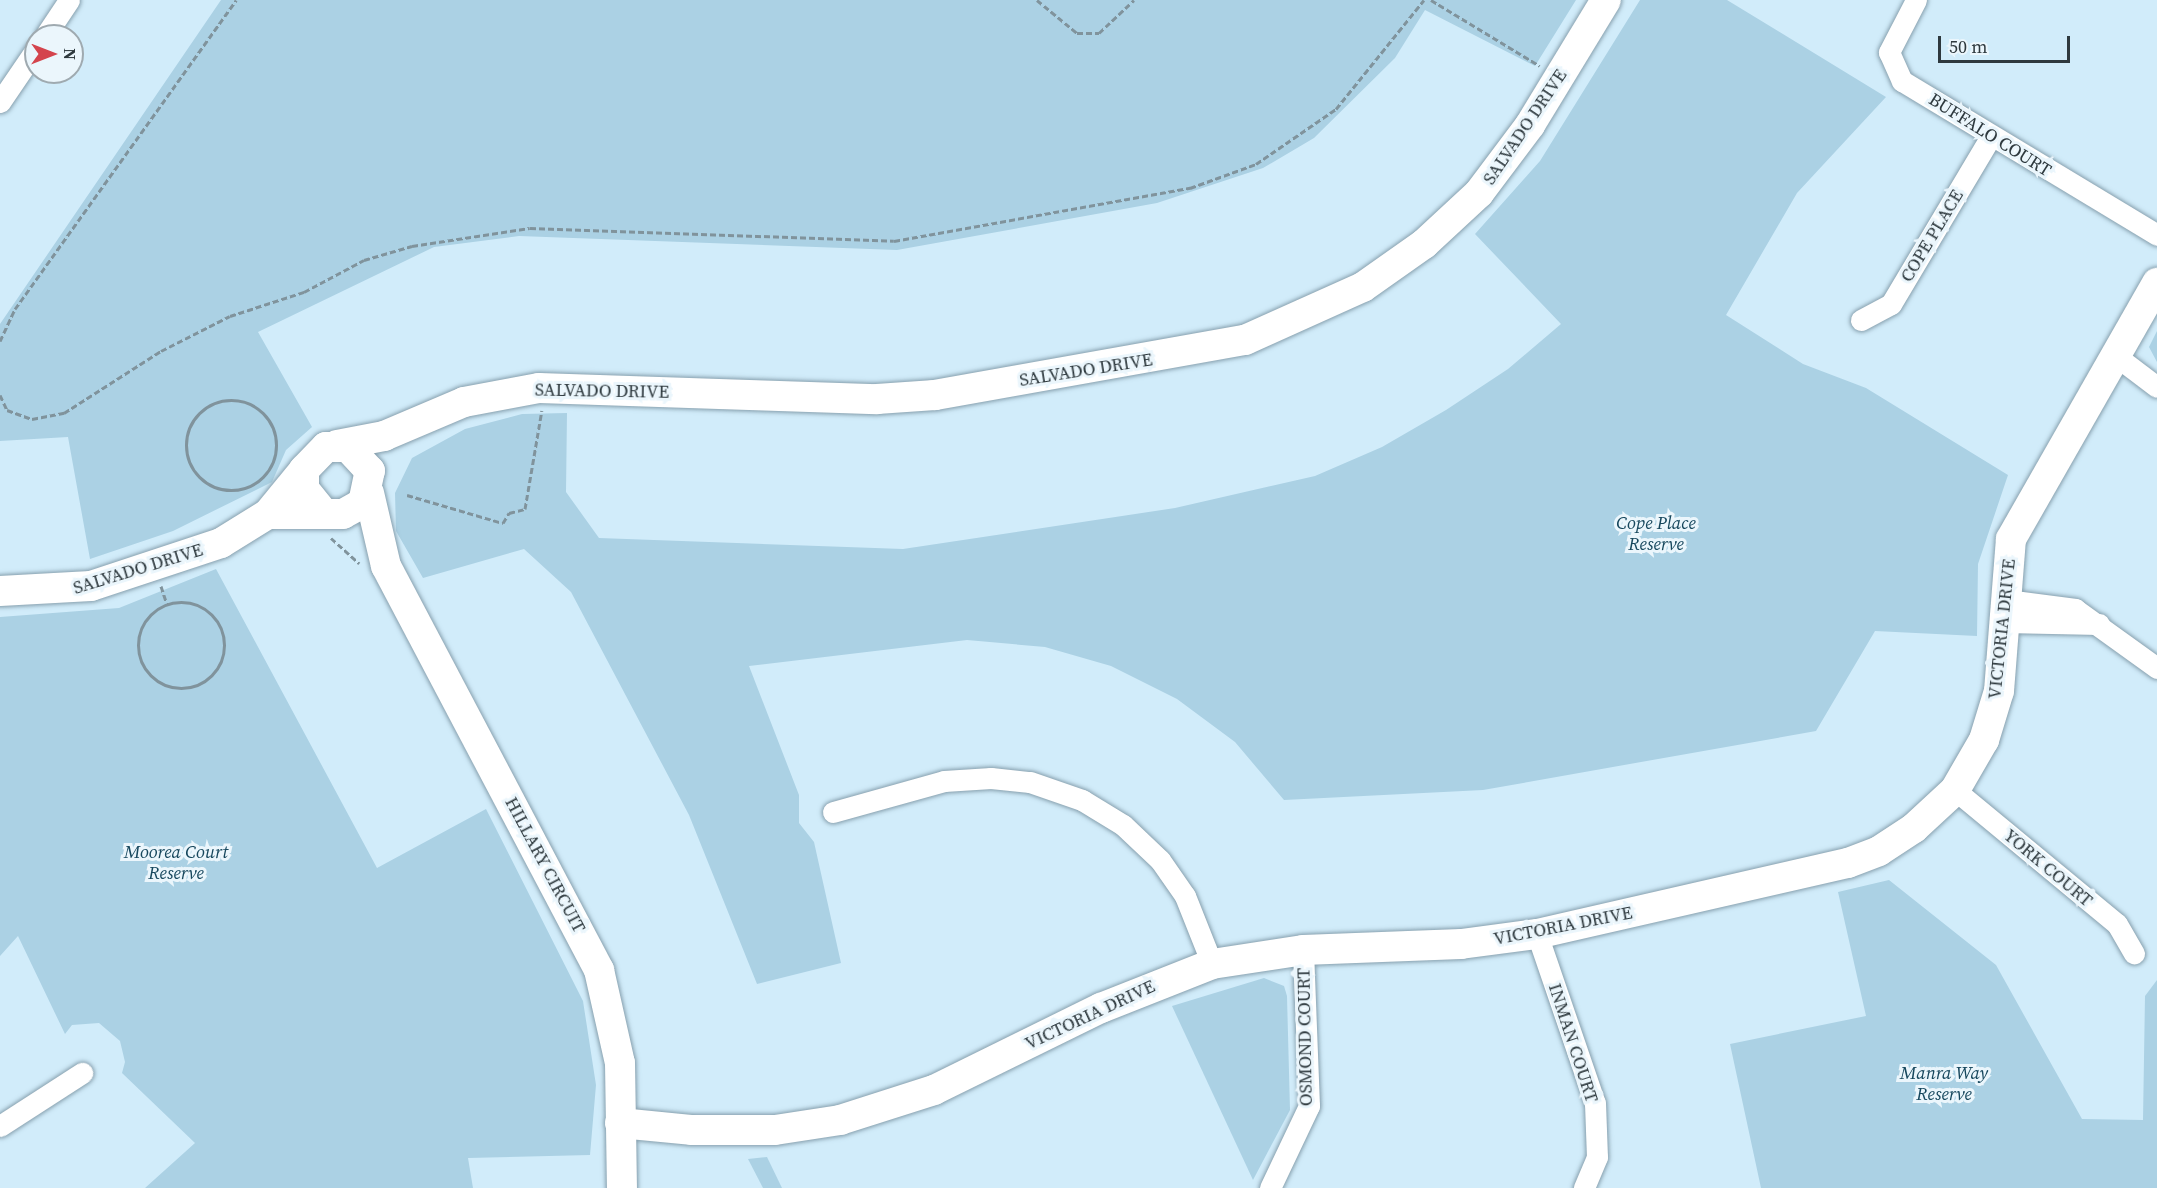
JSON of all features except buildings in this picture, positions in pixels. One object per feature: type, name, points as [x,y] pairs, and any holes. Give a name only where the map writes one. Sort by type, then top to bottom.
[{"type":"street","points":[[53,24],[69,0]]},
{"type":"street","name":"SALVADO DRIVE","points":[[268,514],[293,463],[337,445],[422,422],[464,402],[539,388],[877,399],[935,395],[1245,340],[1363,287],[1424,244],[1479,193],[1560,78],[1606,0]]},
{"type":"street","name":"BUFFALO COURT","points":[[1916,0],[1892,44],[1893,70],[1990,138],[2157,235]]},
{"type":"street","points":[[0,102],[24,67]]},
{"type":"street","name":"COPE PLACE","points":[[1861,320],[1891,304],[1990,138]]},
{"type":"street","name":"VICTORIA DRIVE","points":[[620,1123],[765,1130],[840,1120],[934,1090],[1101,1008],[1212,964],[1303,950],[1461,944],[1537,934],[1848,863],[1914,828],[1954,790],[1984,740],[1999,691],[2008,558],[2019,520],[2157,283]]},
{"type":"street","points":[[2116,356],[2157,387]]},
{"type":"street","name":"SALVADO DRIVE","points":[[0,591],[91,586],[221,543],[268,514],[354,510],[422,422]]},
{"type":"street","points":[[337,445],[366,460],[370,488]]},
{"type":"street","points":[[293,463],[304,489],[327,512]]},
{"type":"street","name":"HILLARY CIRCUIT","points":[[370,488],[386,566],[599,970],[620,1063],[622,1188]]},
{"type":"street","name":"HILLARY CIRCUIT","points":[[327,512],[386,566]]},
{"type":"street","points":[[2005,611],[2100,624],[2157,668]]},
{"type":"street","points":[[833,812],[944,781],[991,778],[1030,782],[1082,800],[1123,825],[1160,860],[1185,896],[1212,964]]},
{"type":"street","name":"YORK COURT","points":[[1954,790],[2117,924],[2134,953]]},
{"type":"street","name":"INMAN COURT","points":[[1537,934],[1595,1103],[1596,1158],[1584,1188]]},
{"type":"street","name":"OSMOND COURT","points":[[1270,1188],[1309,1106],[1303,950]]},
{"type":"street","points":[[0,1126],[82,1073]]},
{"type":"path","points":[[0,341],[15,309],[236,0]]},
{"type":"path","points":[[1037,0],[1077,33],[1099,33],[1134,0]]},
{"type":"path","points":[[0,394],[8,410],[32,419],[64,413],[161,351],[230,316],[304,292],[364,260],[412,246],[530,228],[894,241],[1190,188],[1256,164],[1336,109],[1424,0]]},
{"type":"path","points":[[1431,0],[1560,78]]},
{"type":"path","points":[[239,400],[258,409],[272,425],[276,454],[257,482],[224,490],[205,481],[191,466],[186,438],[190,425],[211,404],[239,400]]},
{"type":"path","points":[[406,495],[502,523],[509,513],[525,509],[542,408]]},
{"type":"path","points":[[276,454],[293,463]]},
{"type":"path","points":[[159,580],[167,604]]},
{"type":"path","points":[[167,604],[200,606],[222,630],[220,663],[195,686],[171,687],[142,665],[141,629],[167,604]]},
{"type":"green space","points":[[221,0],[1576,0],[1535,66],[1425,10],[1395,58],[1314,138],[1263,168],[1157,203],[897,250],[519,236],[434,247],[258,332],[312,427],[286,450],[272,482],[173,531],[90,559],[68,437],[0,441],[0,324]]},
{"type":"green space","name":"Cope Place Reserve","points":[[1640,0],[1727,0],[1886,97],[1797,193],[1726,315],[1803,364],[1866,388],[2008,475],[1978,564],[1977,636],[1875,631],[1816,731],[1483,790],[1284,800],[1235,742],[1177,699],[1111,666],[1045,647],[967,640],[749,666],[799,795],[799,823],[814,842],[841,963],[757,984],[689,815],[571,592],[524,549],[423,578],[396,531],[395,493],[412,458],[465,429],[522,414],[567,413],[566,492],[599,538],[903,549],[1175,508],[1315,476],[1382,447],[1446,410],[1508,369],[1561,324],[1475,234],[1540,161]]},
{"type":"green space","points":[[2157,331],[2157,362],[2149,347]]},
{"type":"green space","name":"Moorea Court Reserve","points":[[216,569],[377,868],[486,809],[583,1001],[596,1085],[590,1155],[468,1158],[473,1188],[145,1188],[195,1143],[122,1073],[125,1062],[120,1041],[99,1023],[72,1025],[65,1034],[18,936],[0,956],[0,617],[119,608]]},
{"type":"green space","name":"Manra Way Reserve","points":[[1889,880],[1996,965],[2082,1119],[2143,1120],[2145,996],[2157,980],[2157,1188],[1761,1188],[1730,1044],[1866,1016],[1838,892]]},
{"type":"green space","points":[[1264,978],[1284,986],[1287,996],[1290,1110],[1253,1180],[1172,1006]]},
{"type":"green space","points":[[767,1157],[782,1188],[763,1188],[748,1159]]}]
